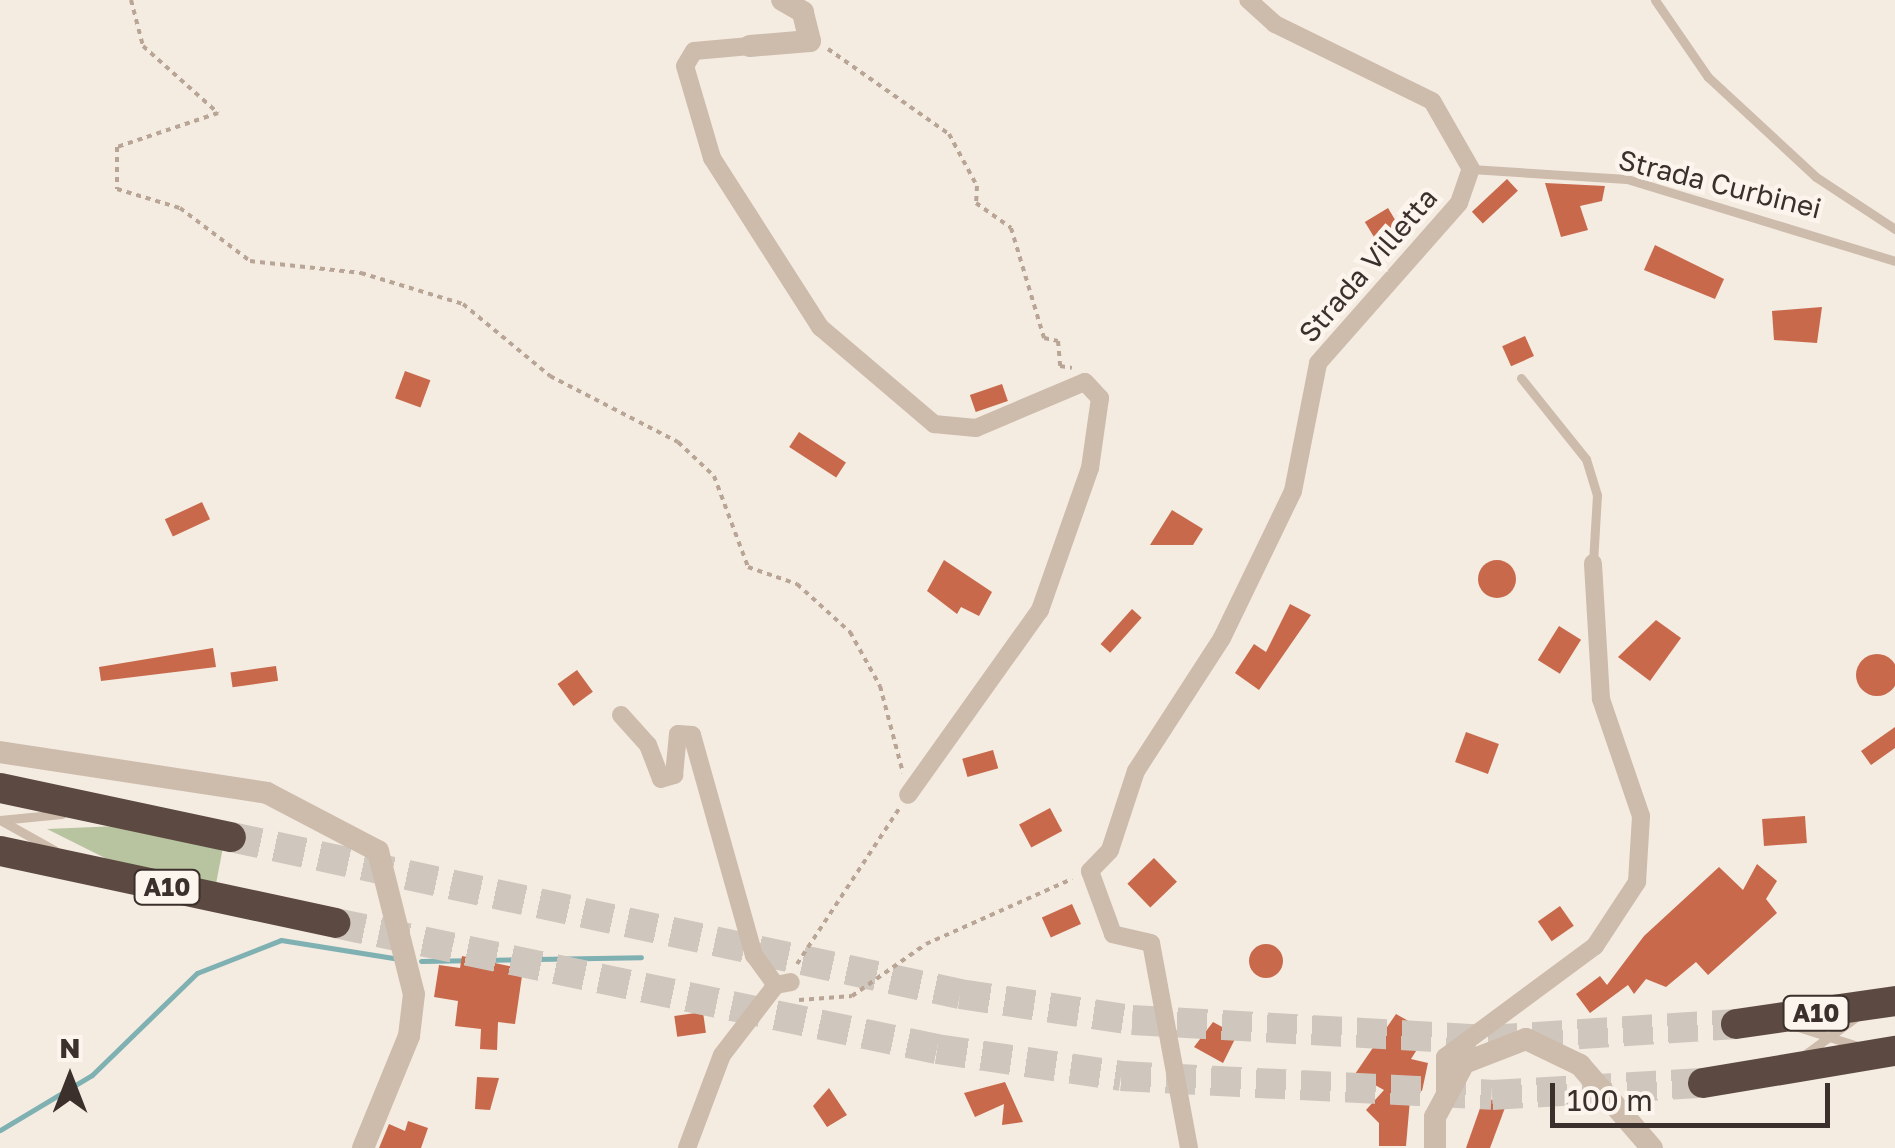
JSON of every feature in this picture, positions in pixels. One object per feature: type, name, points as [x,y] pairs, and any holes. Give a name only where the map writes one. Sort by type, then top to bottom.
[{"type":"highway","name":"A10","points":[[0,788],[231,837]]},
{"type":"highway","name":"A10","points":[[0,851],[335,922]]},
{"type":"highway","name":"A10","points":[[1736,1024],[1884,1003]]},
{"type":"highway","name":"A10","points":[[1704,1083],[1889,1052]]},
{"type":"street","points":[[782,0],[810,25],[805,46],[694,50],[685,66],[712,158],[820,327],[934,424],[962,430],[1076,384],[1098,391],[1100,434],[1040,610],[908,795]]},
{"type":"street","points":[[1248,0],[1274,24],[1432,101],[1471,169]]},
{"type":"street","name":"Strada Villetta","points":[[1090,870],[1110,850],[1136,771],[1222,638],[1293,492],[1318,363],[1459,204],[1471,169]]},
{"type":"street","points":[[1435,1148],[1445,1057],[1596,946],[1638,882],[1641,816],[1601,699],[1593,563]]},
{"type":"street","points":[[621,715],[648,745],[661,779],[674,775],[678,734],[692,735],[754,955],[783,984],[722,1055],[687,1148]]},
{"type":"street","points":[[0,752],[267,793],[373,846],[414,994],[409,1036],[363,1148]]},
{"type":"street","points":[[1090,870],[1114,934],[1151,942],[1189,1148]]},
{"type":"street","points":[[1444,1089],[1480,1051],[1543,1041],[1580,1065],[1652,1148]]},
{"type":"lane","name":"Strada Curbinei","points":[[1655,0],[1708,77],[1816,177],[1895,229]]},
{"type":"lane","name":"Strada Curbinei","points":[[1471,169],[1627,178],[1895,262]]},
{"type":"lane","points":[[1520,378],[1586,459],[1597,495],[1593,563]]},
{"type":"lane","points":[[0,820],[102,810]]},
{"type":"lane","points":[[0,820],[89,870]]},
{"type":"lane","points":[[1782,1072],[1884,1003]]},
{"type":"lane","points":[[1772,1019],[1889,1052]]},
{"type":"path","points":[[131,0],[144,46],[218,114],[117,148],[117,188],[180,208],[250,261],[361,273],[463,304],[550,376],[678,442],[714,476],[748,567],[797,584],[866,655],[908,795],[783,984],[808,1003],[852,996],[926,944],[1090,870]]},
{"type":"path","points":[[805,46],[832,50],[950,134],[978,186],[976,203],[1011,228],[1027,297],[1044,338],[1058,341],[1060,366],[1081,369],[1076,384]]},
{"type":"green space","points":[[118,826],[223,847],[216,884],[113,862],[47,829]]},
{"type":"building","points":[[1507,179],[1518,191],[1483,223],[1472,212]]},
{"type":"building","points":[[1545,183],[1605,186],[1602,201],[1580,206],[1588,230],[1561,237]]},
{"type":"building","points":[[1388,208],[1400,228],[1377,242],[1365,222]]},
{"type":"building","points":[[1655,245],[1724,279],[1715,299],[1644,270]]},
{"type":"building","points":[[1822,307],[1817,343],[1774,340],[1772,311]]},
{"type":"building","points":[[1525,336],[1534,356],[1511,366],[1502,346]]},
{"type":"building","points":[[405,371],[430,380],[420,407],[395,398]]},
{"type":"building","points":[[1002,384],[1008,401],[976,412],[970,395]]},
{"type":"building","points":[[799,432],[846,462],[836,478],[789,447]]},
{"type":"building","points":[[202,502],[210,519],[173,537],[165,519]]},
{"type":"building","points":[[1172,510],[1203,529],[1193,545],[1150,545]]},
{"type":"building","points":[[944,560],[992,592],[979,616],[961,607],[957,614],[927,591]]},
{"type":"building","points":[[1497,560],[1510,566],[1516,579],[1510,592],[1497,598],[1484,592],[1478,579],[1484,566]]},
{"type":"building","points":[[1290,604],[1311,615],[1259,690],[1235,673],[1254,644],[1266,652]]},
{"type":"building","points":[[1132,609],[1142,618],[1110,653],[1101,644]]},
{"type":"building","points":[[1656,620],[1681,638],[1650,681],[1618,657]]},
{"type":"building","points":[[1559,626],[1581,640],[1560,674],[1538,660]]},
{"type":"building","points":[[213,648],[216,667],[101,681],[99,667]]},
{"type":"building","points":[[1877,654],[1892,660],[1898,675],[1892,690],[1877,696],[1862,690],[1856,675],[1862,660]]},
{"type":"building","points":[[276,666],[278,681],[233,687],[230,672]]},
{"type":"building","points":[[577,670],[593,692],[573,706],[558,684]]},
{"type":"building","points":[[1895,727],[1895,748],[1871,765],[1861,751]]},
{"type":"building","points":[[1466,732],[1499,744],[1488,774],[1455,762]]},
{"type":"building","points":[[993,750],[998,768],[967,777],[962,759]]},
{"type":"building","points":[[1050,808],[1062,831],[1031,847],[1019,824]]},
{"type":"building","points":[[1805,816],[1807,843],[1764,846],[1762,819]]},
{"type":"building","points":[[1154,858],[1177,882],[1150,907],[1127,884]]},
{"type":"building","points":[[1757,864],[1777,881],[1766,899],[1777,913],[1708,975],[1696,962],[1666,987],[1646,979],[1634,994],[1628,985],[1590,1013],[1576,994],[1600,976],[1607,985],[1644,936],[1719,867],[1743,890]]},
{"type":"building","points":[[1072,904],[1081,924],[1051,938],[1042,917]]},
{"type":"building","points":[[1560,906],[1574,926],[1552,941],[1538,921]]},
{"type":"building","points":[[1266,944],[1278,949],[1283,961],[1278,973],[1266,978],[1254,973],[1249,961],[1254,949]]},
{"type":"building","points":[[462,956],[523,969],[515,1024],[498,1022],[497,1050],[480,1049],[481,1029],[455,1026],[458,1001],[434,997],[439,965],[460,968]]},
{"type":"building","points":[[703,1012],[706,1033],[677,1037],[674,1016]]},
{"type":"building","points":[[1396,1014],[1428,1032],[1411,1059],[1428,1063],[1422,1091],[1411,1088],[1406,1146],[1379,1146],[1379,1123],[1366,1110],[1384,1090],[1355,1074]]},
{"type":"building","points":[[1213,1022],[1237,1035],[1223,1063],[1194,1047]]},
{"type":"building","points":[[477,1077],[499,1078],[490,1110],[475,1109]]},
{"type":"building","points":[[1005,1082],[1023,1122],[1002,1125],[1004,1104],[975,1117],[964,1093]]},
{"type":"building","points":[[829,1088],[847,1115],[827,1127],[813,1106]]},
{"type":"building","points":[[1484,1097],[1506,1105],[1490,1148],[1466,1148]]},
{"type":"building","points":[[408,1121],[428,1128],[421,1148],[379,1148],[389,1124],[405,1131]]},
{"type":"waterway","points":[[0,1130],[92,1075],[197,973],[281,940],[399,959]]},
{"type":"waterway","points":[[421,961],[641,957]]},
{"type":"tunnel","points":[[231,837],[960,994],[1132,1020],[1488,1040],[1736,1024]]},
{"type":"tunnel","points":[[335,923],[937,1049],[1121,1076],[1492,1095],[1703,1083]]}]
